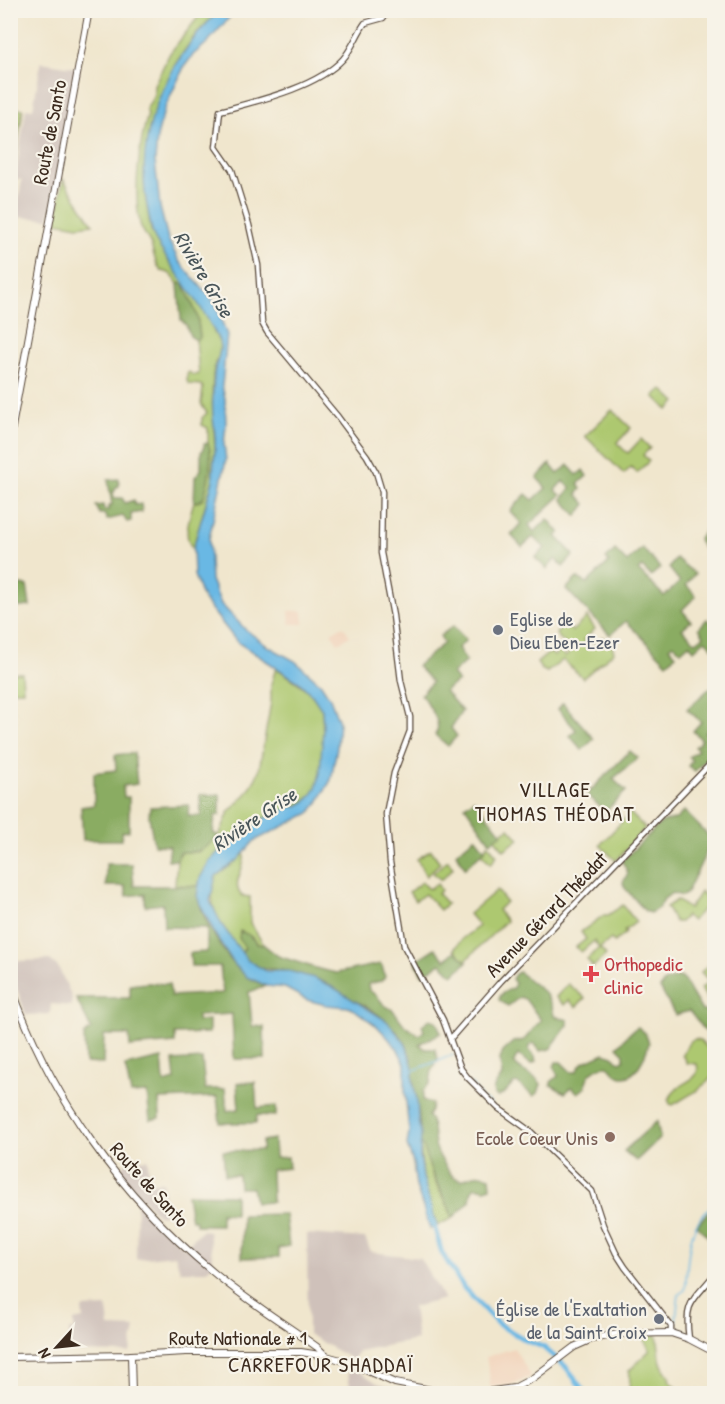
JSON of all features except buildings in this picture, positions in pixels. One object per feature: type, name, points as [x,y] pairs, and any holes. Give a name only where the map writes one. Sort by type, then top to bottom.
[{"type":"main road","name":"Route de Santo","points":[[10,438],[89,10]]},
{"type":"main road","name":"Route de Santo","points":[[10,983],[28,1030],[67,1106],[95,1147],[132,1193],[212,1272],[317,1347],[326,1356]]},
{"type":"main road","points":[[471,1394],[514,1388],[569,1350],[592,1339],[618,1334],[671,1334],[689,1339],[714,1352]]},
{"type":"main road","name":"Route Nationale # 1","points":[[10,1357],[186,1352],[301,1352],[345,1361],[394,1383],[459,1394]]},
{"type":"main road","points":[[131,1355],[132,1394]]},
{"type":"street","points":[[390,10],[383,18],[364,23],[343,58],[320,77],[256,102],[220,111],[216,147],[232,170],[249,225],[258,265],[261,323],[367,456],[376,472],[382,492],[381,553],[393,616],[400,681],[411,727],[394,773],[386,814],[390,862],[404,946],[452,1038],[461,1069],[480,1092],[530,1131],[592,1191],[603,1225],[616,1253],[670,1326],[671,1334]]},
{"type":"street","name":"Avenue Gérard Théodat","points":[[452,1038],[501,981],[714,760]]},
{"type":"street","points":[[689,1339],[687,1312],[689,1305],[714,1275]]},
{"type":"shaded area","points":[[41,62],[78,68],[49,219],[15,217],[22,180],[15,179],[26,108],[33,109]]},
{"type":"shaded area","points":[[289,611],[303,611],[304,624],[290,624]]},
{"type":"shaded area","points":[[343,626],[350,636],[338,643],[331,633]]},
{"type":"shaded area","points":[[50,960],[58,967],[68,988],[72,998],[71,1006],[51,1004],[50,1014],[26,1015],[11,972],[11,961]]},
{"type":"shaded area","points":[[148,1159],[149,1182],[163,1182],[166,1214],[159,1216],[117,1172],[128,1161]]},
{"type":"shaded area","points":[[137,1203],[184,1248],[202,1230],[209,1231],[213,1265],[205,1271],[180,1271],[175,1255],[136,1259]]},
{"type":"shaded area","points":[[307,1234],[365,1238],[371,1252],[420,1258],[444,1299],[413,1307],[417,1340],[358,1351],[353,1360],[308,1334]]},
{"type":"shaded area","points":[[107,1307],[109,1327],[135,1328],[130,1353],[70,1352],[69,1330],[74,1330],[74,1321],[83,1319],[82,1308]]},
{"type":"shaded area","points":[[514,1348],[531,1376],[516,1384],[490,1387],[486,1357]]},
{"type":"shaded area","points":[[352,1367],[377,1383],[400,1389],[401,1393],[351,1393],[348,1373]]},
{"type":"green space","points":[[203,11],[219,11],[196,34],[174,66],[149,128],[144,172],[151,230],[168,260],[200,303],[220,344],[213,375],[215,449],[213,479],[193,548],[189,544],[187,532],[189,519],[194,501],[203,499],[210,466],[208,428],[202,425],[202,418],[207,413],[201,404],[203,388],[201,385],[189,384],[187,381],[189,372],[193,375],[199,374],[196,340],[200,337],[197,315],[184,285],[178,284],[171,275],[161,271],[157,265],[151,245],[140,224],[137,184],[142,139],[148,114],[146,109],[154,96],[154,85],[170,53]]},
{"type":"green space","points":[[10,108],[23,109],[12,178],[10,177]]},
{"type":"green space","points":[[63,179],[93,224],[78,226],[56,222]]},
{"type":"green space","points":[[178,284],[184,285],[197,315],[200,337],[196,340],[190,336],[186,325],[181,320]]},
{"type":"green space","points":[[662,389],[676,402],[668,410],[654,396]]},
{"type":"green space","points":[[612,410],[631,428],[617,443],[626,452],[628,453],[641,439],[650,448],[643,455],[649,461],[637,473],[631,467],[624,474],[585,436]]},
{"type":"green space","points":[[208,443],[210,463],[208,479],[203,499],[197,502],[194,501],[195,477],[201,470],[201,452],[204,444]]},
{"type":"green space","points":[[550,464],[558,474],[568,465],[577,475],[583,470],[587,476],[578,484],[581,489],[577,494],[586,504],[577,516],[562,499],[571,488],[563,481],[555,490],[561,495],[529,525],[534,532],[548,519],[560,533],[556,536],[574,555],[563,567],[555,559],[547,569],[535,558],[545,548],[533,537],[522,547],[511,535],[521,523],[510,511],[526,494],[533,500],[546,488],[537,478]]},
{"type":"green space","points":[[119,479],[119,486],[113,492],[114,498],[122,498],[125,503],[134,500],[135,505],[141,504],[142,512],[131,514],[131,521],[127,522],[123,516],[107,520],[96,506],[103,505],[104,510],[109,510],[109,505],[112,505],[108,480]]},
{"type":"green space","points":[[714,521],[714,555],[706,552],[698,539]]},
{"type":"green space","points":[[642,548],[660,568],[651,576],[642,567],[638,570],[664,596],[680,582],[669,568],[676,558],[695,574],[686,585],[696,596],[682,610],[691,621],[682,629],[696,642],[704,636],[699,628],[707,619],[714,625],[714,649],[705,640],[694,650],[689,644],[681,651],[673,644],[669,647],[676,655],[667,663],[626,621],[610,635],[566,589],[577,578],[587,583],[609,562],[606,559],[615,550],[627,562]]},
{"type":"green space","points":[[11,584],[27,586],[30,606],[11,608],[11,600],[16,598],[16,592],[11,593]]},
{"type":"green space","points":[[587,617],[595,629],[583,640],[591,648],[602,637],[612,645],[614,652],[583,678],[563,660],[547,672],[541,669],[537,663],[550,652],[554,656],[560,651],[565,657],[571,651],[556,634],[564,624],[572,631]]},
{"type":"green space","points":[[453,626],[466,640],[458,648],[466,661],[452,674],[458,681],[445,691],[462,711],[451,728],[457,736],[448,746],[435,735],[438,725],[421,694],[432,682],[417,666],[444,643],[440,636]]},
{"type":"green space","points":[[276,668],[308,691],[322,710],[322,761],[316,789],[300,804],[265,818],[234,838],[208,865],[198,886],[175,885],[180,852],[198,852],[219,836],[229,812],[247,793],[256,778],[271,702],[271,684]]},
{"type":"green space","points":[[10,673],[22,673],[23,690],[11,690]]},
{"type":"green space","points":[[710,688],[714,692],[714,733],[710,728],[705,733],[714,742],[714,750],[695,771],[688,766],[692,761],[689,757],[698,750],[695,747],[702,740],[693,731],[701,722],[687,709]]},
{"type":"green space","points":[[563,703],[594,739],[582,750],[570,736],[576,730],[558,709]]},
{"type":"green space","points":[[630,751],[638,758],[613,779],[626,791],[605,812],[587,794]]},
{"type":"green space","points":[[134,753],[137,784],[123,786],[124,797],[129,797],[129,831],[122,832],[122,840],[83,840],[81,807],[94,805],[94,773],[116,770],[115,755]]},
{"type":"green space","points":[[200,795],[220,795],[220,815],[215,816],[213,833],[219,836],[202,849],[180,852],[177,860],[168,860],[170,846],[154,845],[149,816],[150,807],[189,805],[188,816],[201,816]]},
{"type":"green space","points":[[474,799],[502,834],[490,842],[465,806]]},
{"type":"green space","points":[[684,811],[712,840],[686,894],[682,896],[672,893],[664,899],[659,908],[650,913],[645,911],[624,887],[623,882],[628,873],[622,861],[662,822],[676,819]]},
{"type":"green space","points":[[630,813],[645,828],[616,861],[600,845]]},
{"type":"green space","points":[[509,828],[519,839],[504,850],[494,838]]},
{"type":"green space","points":[[475,837],[485,850],[465,868],[456,853]]},
{"type":"green space","points":[[488,844],[497,855],[491,864],[482,854]]},
{"type":"green space","points":[[431,850],[440,863],[426,876],[417,859]]},
{"type":"green space","points":[[244,852],[244,863],[237,885],[242,896],[250,897],[250,923],[264,945],[259,945],[252,937],[241,941],[245,948],[241,954],[217,917],[212,898],[216,876],[232,865]]},
{"type":"green space","points":[[448,860],[453,868],[441,880],[433,873]]},
{"type":"green space","points":[[106,864],[132,864],[134,886],[198,886],[198,897],[207,922],[230,959],[246,976],[267,986],[249,992],[252,1026],[264,1027],[265,1059],[234,1059],[232,1014],[197,1016],[197,1021],[209,1020],[209,1033],[175,1034],[175,1043],[130,1047],[129,1035],[104,1035],[103,1064],[85,1063],[84,1035],[91,1029],[76,998],[130,998],[130,985],[147,983],[169,984],[171,996],[223,993],[220,966],[191,966],[190,953],[207,952],[207,928],[164,927],[163,904],[145,906],[145,894],[127,896],[125,886],[106,886]]},
{"type":"green space","points":[[422,882],[429,889],[437,884],[441,890],[438,894],[447,904],[440,910],[425,894],[415,901],[409,892]]},
{"type":"green space","points":[[497,890],[506,902],[498,910],[506,921],[467,959],[467,962],[454,949],[463,938],[479,926],[469,914]]},
{"type":"green space","points":[[701,891],[710,902],[692,921],[686,916],[680,922],[675,922],[666,907],[677,900],[689,909]]},
{"type":"green space","points":[[623,905],[636,922],[614,942],[611,939],[600,948],[606,955],[593,967],[587,959],[599,948],[594,941],[581,952],[576,947],[586,939],[581,932],[604,915],[608,915]]},
{"type":"green space","points":[[240,931],[278,956],[319,969],[336,973],[380,964],[385,977],[381,981],[368,984],[369,990],[384,1005],[393,1010],[405,1026],[419,1035],[424,1031],[422,1025],[430,1019],[436,1021],[441,1033],[419,1044],[425,1049],[435,1049],[438,1058],[432,1070],[430,1083],[423,1091],[423,1100],[432,1104],[428,1116],[432,1124],[436,1148],[453,1177],[462,1180],[475,1175],[490,1177],[491,1187],[485,1189],[475,1187],[471,1192],[470,1201],[453,1218],[420,1143],[420,1121],[411,1060],[401,1037],[376,1013],[323,981],[293,972],[262,969],[253,965],[241,954],[245,948],[239,938]]},
{"type":"green space","points":[[435,948],[445,960],[455,951],[467,962],[453,975],[441,963],[422,975],[415,961]]},
{"type":"green space","points":[[710,964],[714,969],[714,991],[707,998],[701,989],[709,981],[701,972]]},
{"type":"green space","points":[[519,972],[545,993],[554,1016],[568,1020],[568,1025],[550,1049],[540,1051],[534,1043],[530,1045],[529,1050],[536,1062],[531,1064],[518,1055],[515,1059],[514,1063],[520,1069],[541,1084],[538,1093],[534,1096],[517,1083],[498,1097],[494,1094],[493,1089],[502,1076],[500,1059],[503,1052],[514,1042],[524,1040],[541,1020],[525,999],[520,997],[508,1006],[499,1000],[502,994],[513,988],[515,983],[512,979]]},
{"type":"green space","points":[[678,977],[685,982],[702,1011],[714,1008],[714,1036],[705,1031],[689,1011],[675,1015],[660,988],[664,982]]},
{"type":"green space","points":[[568,984],[585,998],[576,1007],[569,1000],[564,1005],[556,997]]},
{"type":"green space","points":[[638,1027],[645,1033],[649,1043],[635,1072],[625,1077],[619,1076],[608,1066],[600,1067],[589,1075],[586,1087],[578,1093],[572,1087],[565,1093],[551,1085],[551,1082],[558,1076],[554,1067],[556,1062],[561,1062],[571,1072],[576,1072],[582,1063],[604,1053],[620,1062],[624,1060],[624,1054],[617,1047],[630,1032]]},
{"type":"green space","points":[[700,1040],[714,1055],[714,1076],[698,1090],[673,1105],[670,1104],[668,1099],[697,1073],[697,1064],[687,1063],[682,1055],[690,1041]]},
{"type":"green space","points":[[162,1058],[164,1083],[175,1080],[173,1061],[202,1059],[205,1089],[225,1089],[227,1111],[239,1109],[237,1083],[255,1082],[257,1108],[276,1106],[276,1116],[257,1115],[256,1123],[220,1123],[217,1097],[159,1099],[160,1118],[150,1120],[147,1093],[131,1094],[125,1066]]},
{"type":"green space","points":[[657,1121],[660,1138],[636,1161],[624,1151]]},
{"type":"green space","points":[[274,1139],[275,1158],[288,1157],[289,1168],[271,1170],[272,1202],[255,1203],[252,1188],[239,1188],[238,1175],[225,1175],[223,1151],[262,1150],[262,1141]]},
{"type":"green space","points":[[420,1143],[427,1152],[434,1180],[453,1218],[437,1226],[423,1177]]},
{"type":"green space","points":[[187,1194],[235,1195],[235,1214],[221,1213],[221,1225],[196,1225],[196,1220],[191,1220]]},
{"type":"green space","points":[[714,1205],[714,1233],[709,1238],[697,1225]]},
{"type":"green space","points":[[285,1214],[289,1246],[279,1248],[279,1257],[242,1258],[242,1215]]},
{"type":"green space","points":[[641,1335],[657,1335],[660,1357],[670,1377],[669,1380],[682,1393],[629,1393],[629,1371],[649,1351]]},
{"type":"water","points":[[219,11],[235,11],[184,67],[164,110],[157,137],[155,161],[160,207],[168,239],[179,261],[215,303],[227,335],[222,386],[225,398],[226,460],[209,539],[211,580],[221,604],[245,629],[266,645],[295,661],[321,684],[330,698],[339,722],[331,780],[317,804],[310,813],[254,841],[239,859],[216,876],[210,901],[222,925],[247,960],[266,971],[289,971],[314,978],[331,986],[387,1021],[406,1044],[413,1067],[421,1134],[420,1155],[423,1177],[437,1226],[430,1229],[416,1186],[413,1163],[407,1145],[409,1132],[405,1064],[397,1048],[378,1027],[348,1007],[307,1000],[285,988],[267,986],[247,977],[235,965],[216,936],[197,896],[200,878],[209,862],[221,849],[242,832],[265,818],[297,806],[311,796],[320,773],[323,728],[322,710],[312,695],[299,682],[237,642],[204,600],[194,575],[193,548],[213,480],[215,440],[213,391],[214,372],[220,345],[205,314],[154,237],[144,183],[145,155],[149,128],[169,77],[183,53]]},
{"type":"waterway","points":[[412,1071],[453,1055]]},
{"type":"waterway","points":[[471,1084],[481,1097]]},
{"type":"waterway","points":[[484,1099],[491,1104]]},
{"type":"waterway","points":[[675,1326],[679,1294],[685,1290],[688,1254],[693,1232],[705,1212],[714,1204]]},
{"type":"waterway","name":"Rivière Grise","points":[[433,1222],[442,1253],[464,1288],[498,1324],[527,1341],[543,1347],[566,1367],[586,1394]]},
{"type":"waterway","points":[[672,1326],[693,1335]]},
{"type":"place","name":"Eglise de Dieu Eben-Ezer","points":[[498,630]]},
{"type":"place","name":"Orthopedic clinic","points":[[591,974]]},
{"type":"place","name":"Ecole Coeur Unis","points":[[610,1137]]},
{"type":"place","name":"Église de l'Exaltation de la Saint Croix","points":[[659,1319]]},
{"type":"district","name":"VILLAGE THOMAS THÉODAT","points":[[555,801]]},
{"type":"district","name":"CARREFOUR SHADDAÏ","points":[[321,1364]]}]
